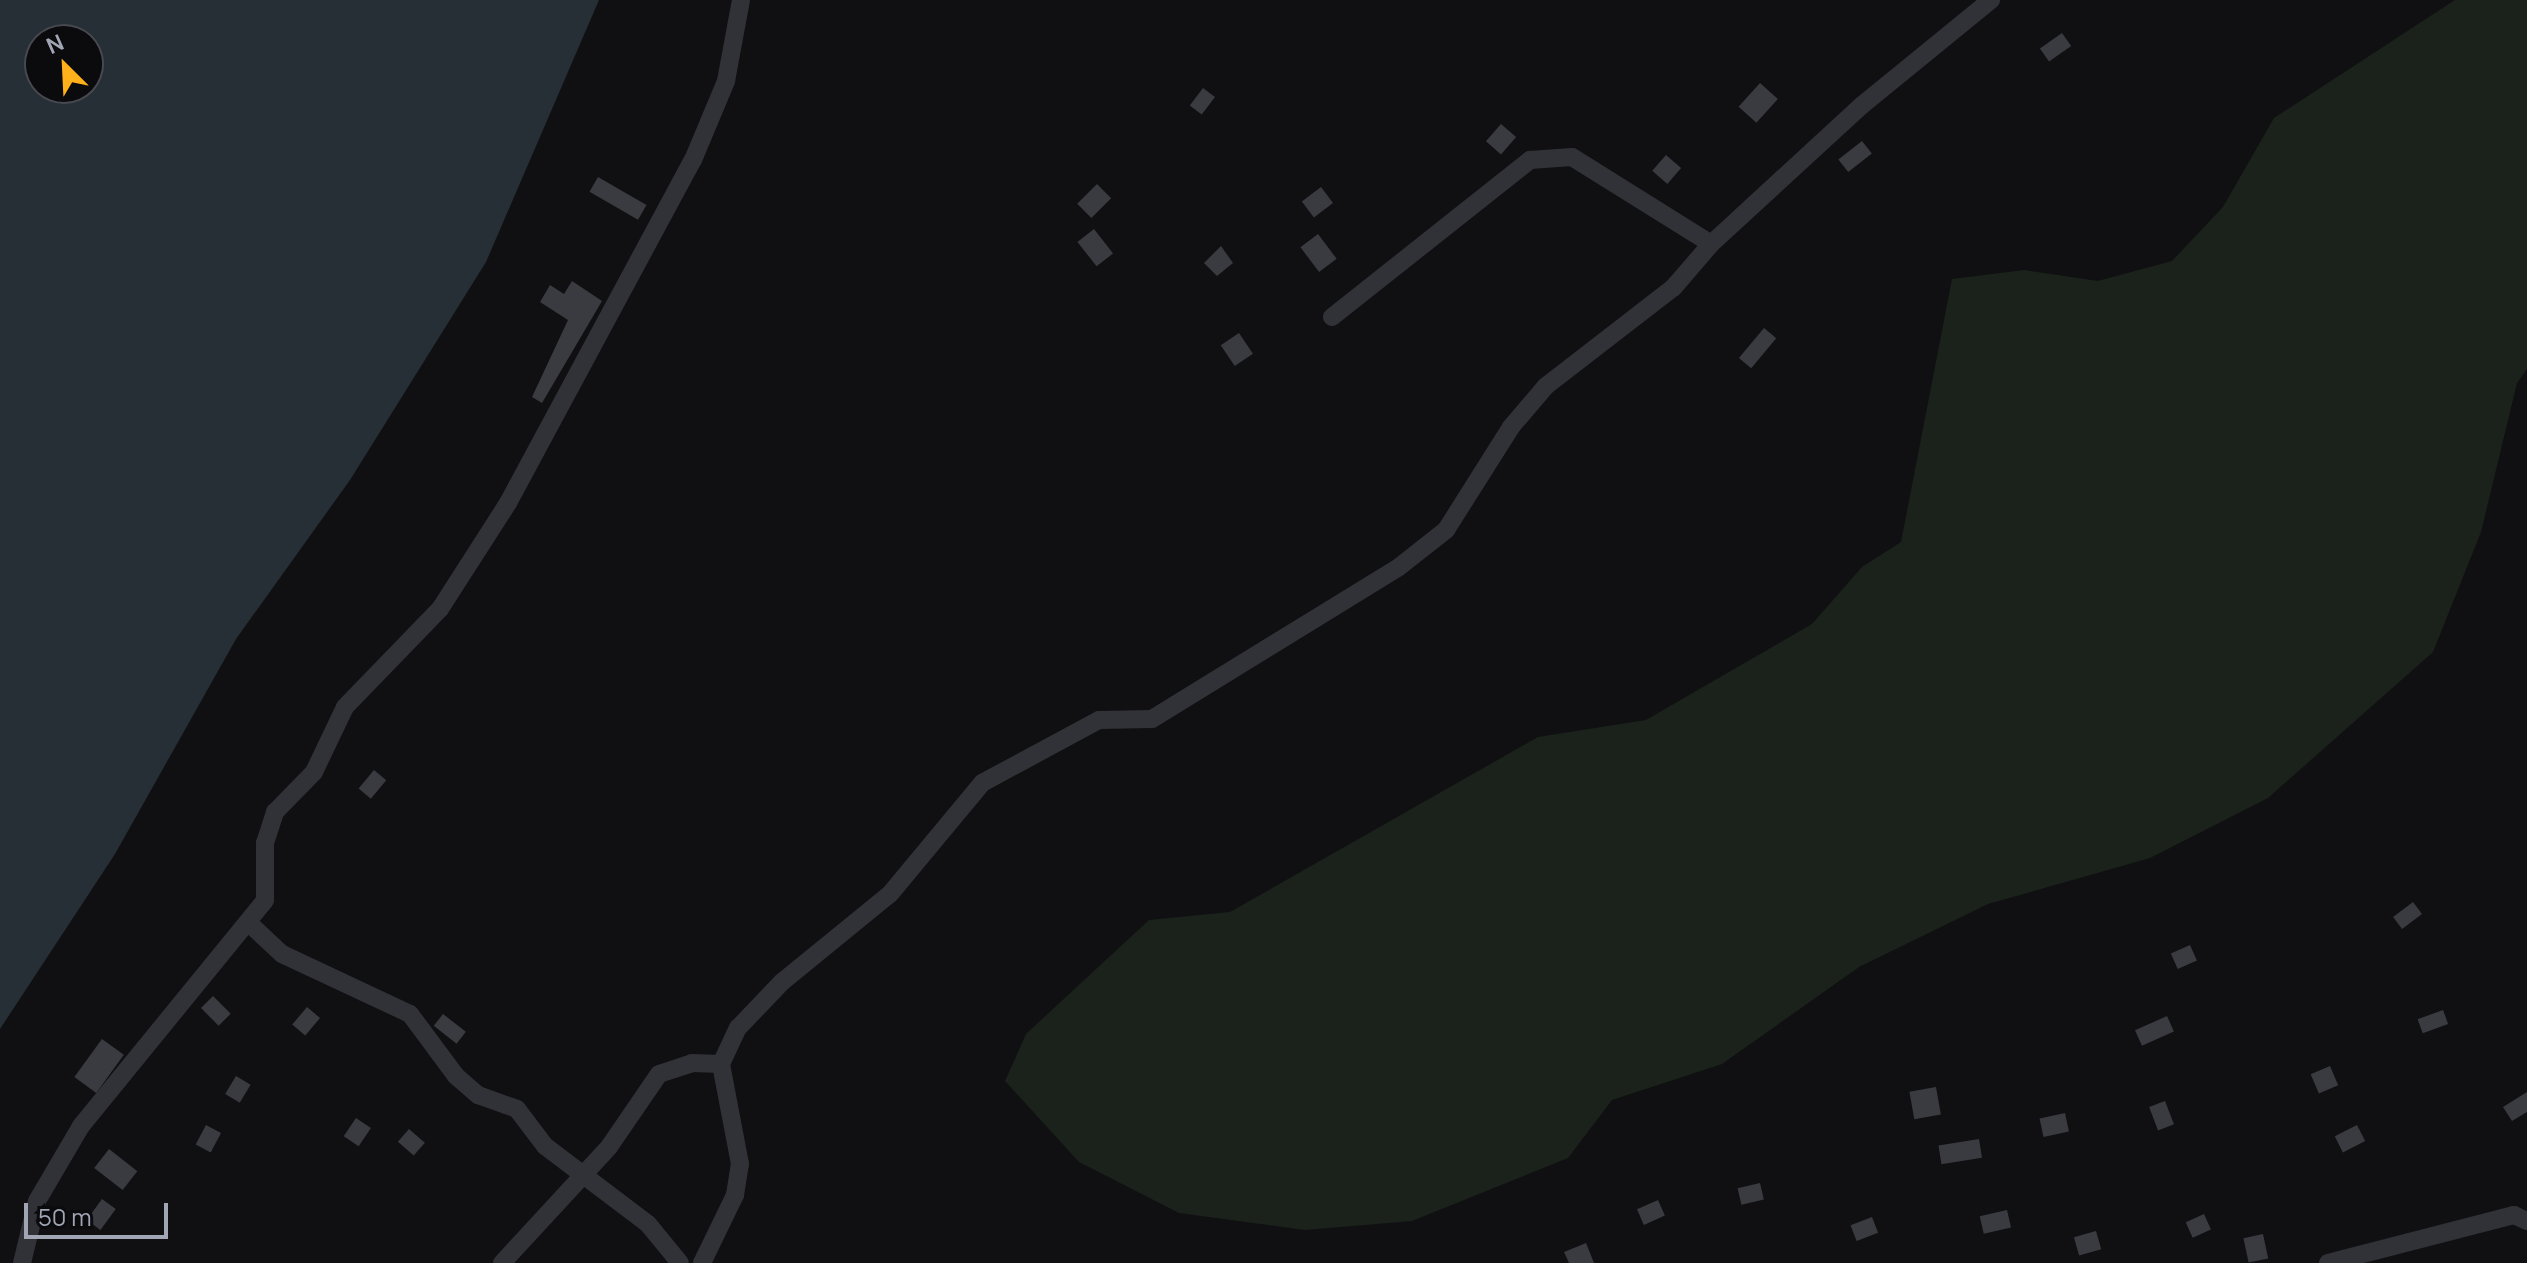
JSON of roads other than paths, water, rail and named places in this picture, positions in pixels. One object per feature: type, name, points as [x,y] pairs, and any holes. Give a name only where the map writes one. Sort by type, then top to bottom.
[{"type":"street","points":[[22,1263],[37,1201],[81,1126],[251,925],[265,900],[265,843],[275,812],[314,772],[345,707],[440,609],[508,503],[693,160],[726,81],[741,0]]},
{"type":"street","points":[[702,1263],[735,1195],[740,1164],[721,1064],[738,1028],[890,894],[982,783],[1099,720],[1152,719],[1399,567],[1446,530],[1511,427],[1546,386],[1673,288],[1711,244],[1861,106],[1991,0]]},
{"type":"street","points":[[1332,317],[1530,160],[1572,157],[1711,244]]},
{"type":"street","points":[[251,925],[282,954],[410,1014],[456,1076],[478,1095],[517,1109],[578,1176],[648,1224],[680,1263]]},
{"type":"street","points":[[502,1263],[578,1176],[609,1147],[659,1074],[692,1063],[721,1064]]},
{"type":"street","points":[[2328,1263],[2514,1215],[2527,1221]]}]
